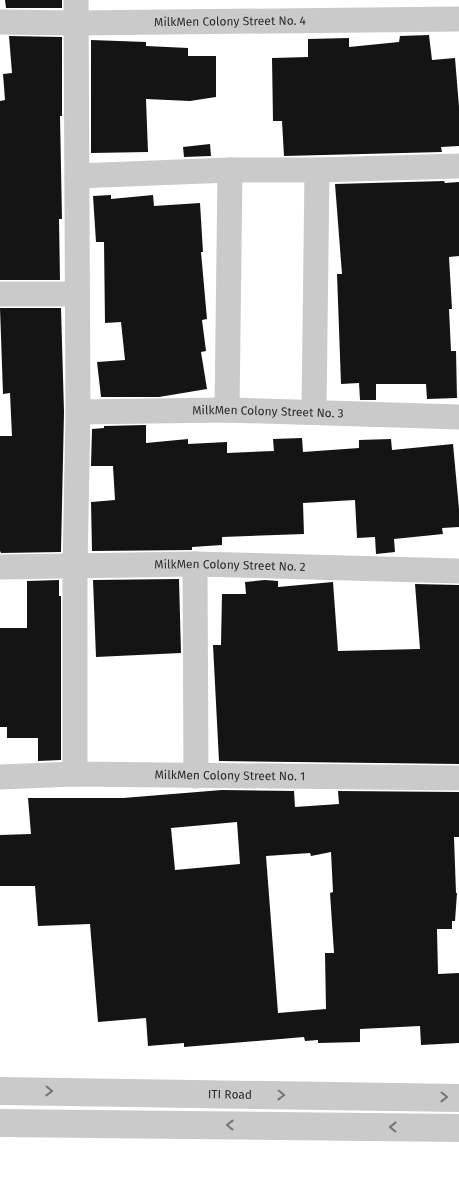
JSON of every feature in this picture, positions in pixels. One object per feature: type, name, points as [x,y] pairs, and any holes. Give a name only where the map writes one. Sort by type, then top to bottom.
[{"type":"street","name":"MilkMen Colony Street No. 4","points":[[0,22],[76,11],[196,11],[459,18]]},
{"type":"street","points":[[75,774],[75,567],[78,412],[76,11]]},
{"type":"street","points":[[77,176],[230,170],[317,170],[459,166]]},
{"type":"street","points":[[227,410],[230,170]]},
{"type":"street","points":[[314,412],[317,170]]},
{"type":"street","points":[[0,294],[77,294]]},
{"type":"street","name":"MilkMen Colony Street No. 3","points":[[78,412],[227,410],[459,417]]},
{"type":"street","points":[[195,564],[196,776]]},
{"type":"street","name":"MilkMen Colony Street No. 2","points":[[0,567],[195,564],[459,571]]},
{"type":"street","name":"MilkMen Colony Street No. 1","points":[[0,777],[75,774],[459,778]]},
{"type":"street","name":"ITI Road","points":[[0,1090],[459,1098]]},
{"type":"street","points":[[0,1123],[459,1128]]},
{"type":"building","points":[[5,0],[62,0],[62,8],[6,8]]},
{"type":"building","points":[[429,35],[432,60],[455,58],[459,107],[459,146],[441,147],[442,152],[284,156],[282,121],[273,121],[272,58],[308,57],[308,39],[349,38],[349,47],[399,42],[400,36]]},
{"type":"building","points":[[9,36],[62,37],[62,116],[60,116],[62,219],[59,219],[60,280],[0,280],[0,101],[5,100],[3,74],[12,73]]},
{"type":"building","points":[[91,40],[146,42],[146,46],[188,48],[188,56],[216,56],[216,97],[190,101],[146,99],[148,152],[91,153]]},
{"type":"building","points":[[210,144],[211,156],[184,157],[183,147]]},
{"type":"building","points":[[444,181],[445,183],[459,182],[459,256],[449,257],[452,309],[449,309],[451,351],[456,351],[457,398],[427,399],[426,384],[376,384],[376,400],[360,400],[359,383],[341,384],[337,274],[342,274],[335,184]]},
{"type":"building","points":[[111,195],[111,199],[153,195],[154,206],[200,203],[203,252],[201,252],[207,319],[202,320],[206,351],[201,352],[207,389],[159,397],[101,397],[97,362],[125,360],[121,322],[105,323],[104,242],[96,242],[93,196]]},
{"type":"building","points":[[0,308],[61,308],[64,412],[61,552],[1,553],[0,551],[0,436],[12,436],[10,393],[3,394]]},
{"type":"building","points":[[146,425],[146,443],[188,439],[188,444],[227,442],[227,453],[274,451],[273,439],[302,438],[303,452],[359,448],[359,440],[391,439],[392,450],[453,444],[459,527],[442,528],[443,534],[394,539],[395,552],[376,554],[375,537],[357,538],[355,500],[303,503],[304,534],[222,537],[222,545],[192,547],[192,550],[92,551],[91,502],[115,500],[113,466],[91,466],[92,429],[104,428],[104,426]]},
{"type":"building","points":[[179,579],[181,653],[96,657],[93,580]]},
{"type":"building","points":[[59,580],[59,596],[61,596],[61,760],[38,761],[38,738],[7,738],[7,727],[0,727],[0,628],[27,628],[27,581]]},
{"type":"building","points":[[278,581],[278,587],[333,582],[338,651],[420,649],[415,584],[459,585],[459,764],[219,761],[213,645],[221,645],[222,594],[246,594],[245,582]]},
{"type":"building","points":[[222,790],[294,791],[295,807],[339,804],[338,791],[459,792],[459,837],[454,837],[457,893],[455,921],[452,921],[452,929],[437,929],[438,974],[459,973],[459,1043],[421,1045],[420,1026],[360,1029],[360,1042],[318,1043],[318,1040],[305,1041],[304,1037],[184,1047],[184,1043],[148,1046],[146,1018],[98,1022],[90,924],[38,926],[35,886],[0,886],[0,835],[31,834],[28,798],[123,798]],"holes":[[[237,822],[240,864],[175,870],[171,828]],[[331,852],[333,892],[330,893],[334,953],[325,953],[326,1009],[278,1013],[266,856],[310,853],[311,856]]]}]
